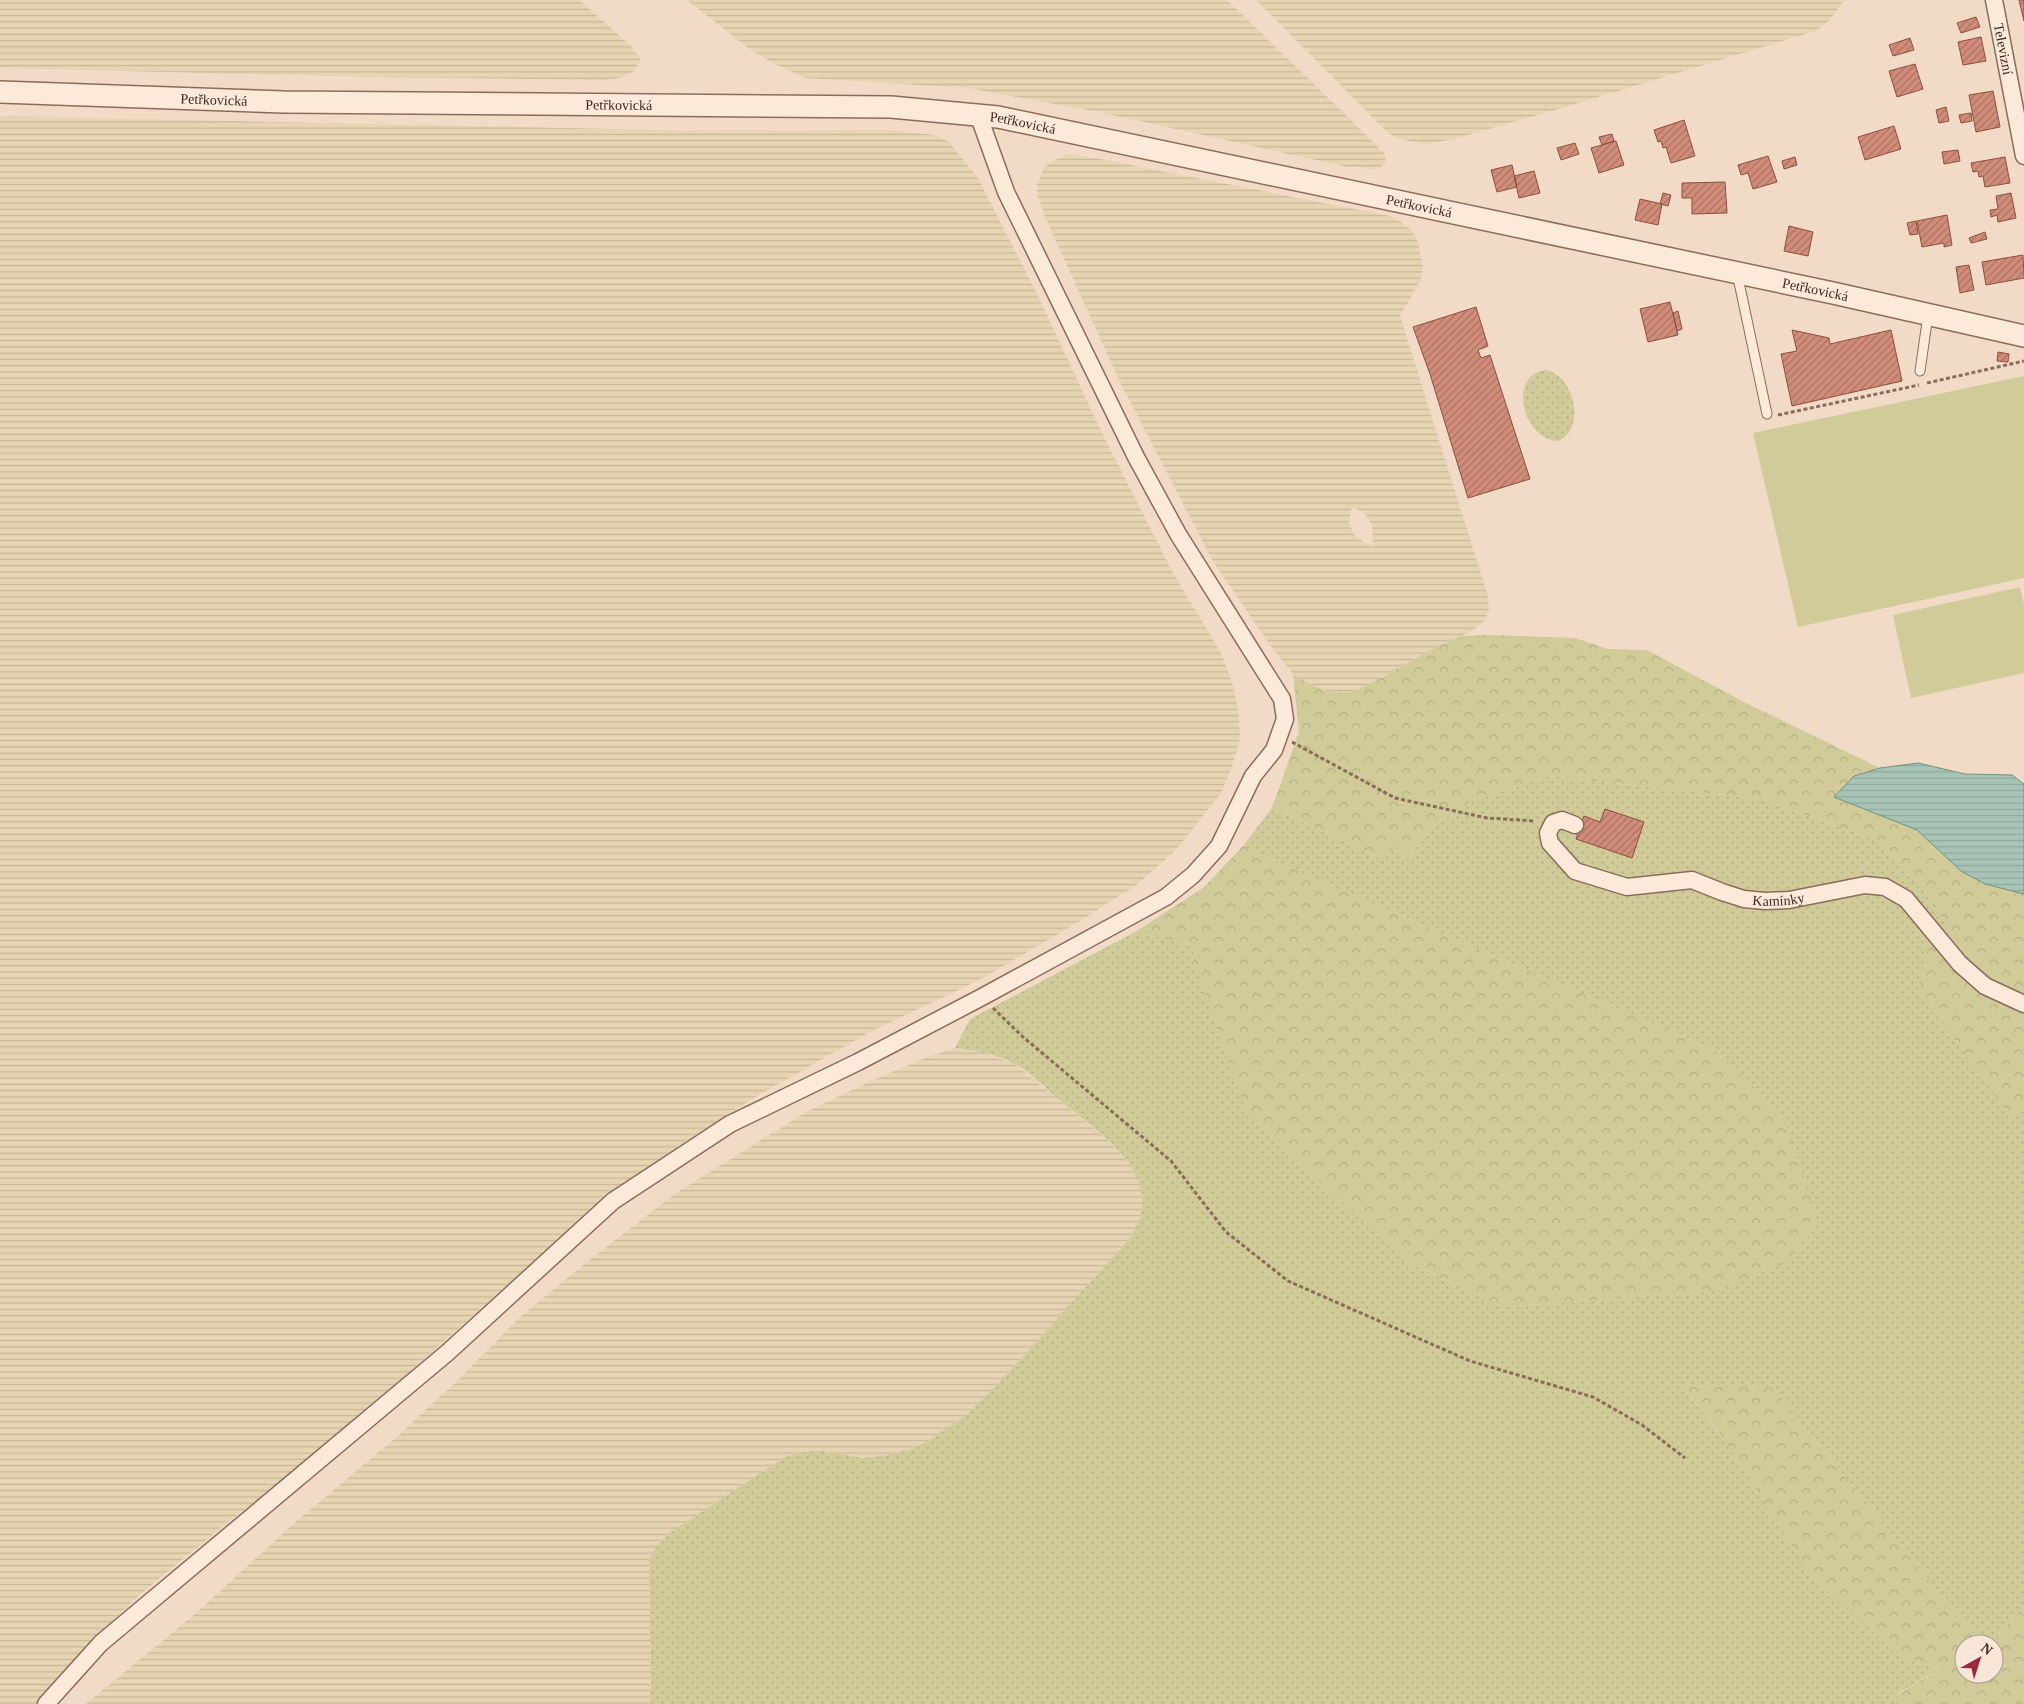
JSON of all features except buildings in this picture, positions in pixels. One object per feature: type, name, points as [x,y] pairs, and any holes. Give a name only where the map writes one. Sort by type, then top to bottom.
[{"type":"street","name":"Televizní","points":[[1994,0],[2017,81],[2024,156]]},
{"type":"street","name":"Petřkovická","points":[[0,92],[284,102],[881,107],[978,114],[1029,122],[1141,148],[1737,273],[2024,336]]},
{"type":"street","points":[[46,1704],[102,1643],[447,1354],[613,1201],[730,1124],[858,1062],[1166,897],[1193,875],[1219,846],[1253,776],[1274,750],[1285,719],[1282,699],[1178,534],[1136,457],[1006,192],[978,114]]},
{"type":"street","points":[[1553,823],[1562,820],[1575,825]]},
{"type":"street","name":"Kamínky","points":[[1553,823],[1548,833],[1550,843],[1575,871],[1627,887],[1692,880],[1744,899],[1765,901],[1789,900],[1865,885],[1885,888],[1906,899],[1960,964],[1985,986],[2024,1004]]},
{"type":"lane","points":[[1737,273],[1767,414]]},
{"type":"lane","points":[[1920,371],[1928,315]]},
{"type":"path","points":[[1767,414],[1768,418],[2024,361]]},
{"type":"path","points":[[1279,735],[1395,798],[1487,818],[1553,823]]},
{"type":"path","points":[[982,997],[1024,1037],[1171,1161],[1226,1232],[1288,1281],[1470,1361],[1593,1397],[1642,1425],[1685,1458]]},
{"type":"shaded area","points":[[0,0],[579,0],[631,46],[641,59],[633,72],[620,78],[604,80],[370,77],[0,68]]},
{"type":"shaded area","points":[[687,0],[1227,0],[1384,153],[1386,161],[1380,168],[1372,170],[1348,167],[1099,112],[968,88],[805,78],[751,50]]},
{"type":"shaded area","points":[[1256,0],[1844,0],[1830,20],[1815,31],[1562,108],[1454,139],[1427,144],[1399,139],[1388,133]]},
{"type":"shaded area","points":[[0,116],[705,131],[886,130],[934,135],[949,142],[978,178],[1038,296],[1102,433],[1171,569],[1222,655],[1233,685],[1239,716],[1240,739],[1232,767],[1221,793],[1176,850],[1135,886],[1077,923],[981,979],[870,1032],[759,1095],[684,1142],[607,1196],[318,1454],[232,1519],[139,1595],[80,1654],[36,1704],[0,1704]]},
{"type":"shaded area","points":[[1066,154],[1095,158],[1390,216],[1402,222],[1412,231],[1418,242],[1423,269],[1420,281],[1400,316],[1488,596],[1489,609],[1485,620],[1474,630],[1429,651],[1370,684],[1348,693],[1329,692],[1313,686],[1293,674],[1272,648],[1211,558],[1120,382],[1046,219],[1037,195],[1037,185],[1044,167]],"holes":[[[1353,507],[1365,514],[1372,525],[1373,546],[1363,542],[1353,533],[1349,523]]]},
{"type":"shaded area","points":[[1918,763],[1965,774],[2012,775],[2024,784],[2024,894],[1985,884],[1961,871],[1917,830],[1834,797],[1854,776],[1880,768]]},
{"type":"shaded area","points":[[955,1048],[979,1051],[1015,1064],[1104,1137],[1131,1163],[1141,1186],[1143,1200],[1138,1225],[1131,1237],[999,1383],[967,1414],[933,1438],[912,1449],[888,1455],[863,1458],[820,1451],[785,1457],[668,1534],[656,1547],[649,1559],[651,1682],[649,1704],[86,1704],[195,1614],[299,1519],[398,1436],[458,1380],[519,1318],[588,1261],[676,1193],[808,1111],[871,1081],[930,1056]]},
{"type":"green space","points":[[1546,370],[1554,373],[1566,384],[1573,401],[1574,418],[1572,426],[1567,435],[1559,441],[1546,438],[1536,430],[1528,419],[1524,407],[1523,394],[1526,383],[1534,374]]},
{"type":"green space","points":[[2024,376],[2024,578],[1798,627],[1753,433]]},
{"type":"green space","points":[[2020,587],[2024,604],[2024,673],[1911,698],[1893,615]]},
{"type":"green space","points":[[1461,636],[1576,638],[1607,649],[1647,650],[1742,701],[1880,768],[1854,776],[1834,797],[1917,830],[1961,871],[1984,884],[2024,894],[2024,995],[1985,972],[1965,954],[1911,871],[1877,840],[1761,799],[1548,776],[1475,799],[1431,828],[1408,860],[1395,845],[1382,859],[1272,808],[1299,732],[1293,674],[1313,686],[1329,692],[1348,693],[1370,684],[1429,651]]},
{"type":"green space","points":[[1548,776],[1761,799],[1877,840],[1911,871],[1965,954],[1985,972],[2024,995],[2024,1606],[1999,1634],[1973,1634],[1773,1388],[1682,1386],[1894,1653],[1939,1669],[1899,1693],[1896,1704],[649,1704],[651,1682],[649,1559],[656,1547],[668,1534],[785,1457],[803,1452],[820,1451],[863,1458],[888,1455],[912,1449],[933,1438],[967,1414],[999,1383],[1131,1237],[1141,1215],[1142,1195],[1136,1176],[1126,1159],[1095,1128],[1019,1066],[992,1055],[955,1048],[970,1019],[1135,932],[1193,945],[1194,963],[1406,1261],[1502,1307],[1715,1291],[1716,1051],[1361,899],[1243,846],[1272,808],[1382,859],[1395,844],[1408,860],[1431,828],[1475,799]]},
{"type":"green space","points":[[1243,846],[1361,899],[1716,1051],[1784,1117],[1819,1224],[1787,1262],[1715,1291],[1502,1307],[1406,1261],[1248,1117],[1194,963],[1193,945],[1135,932],[1203,888]]},
{"type":"green space","points":[[1928,940],[1960,973],[1983,992],[2009,1008],[2024,1013],[2024,1108],[2012,1119],[1918,989]]},
{"type":"green space","points":[[1682,1386],[1773,1388],[1973,1634],[1954,1634],[1954,1684],[2004,1684],[2004,1634],[1999,1634],[2024,1606],[2024,1704],[1896,1704],[1899,1694],[1939,1669],[1894,1653],[1807,1569],[1717,1429]]}]
